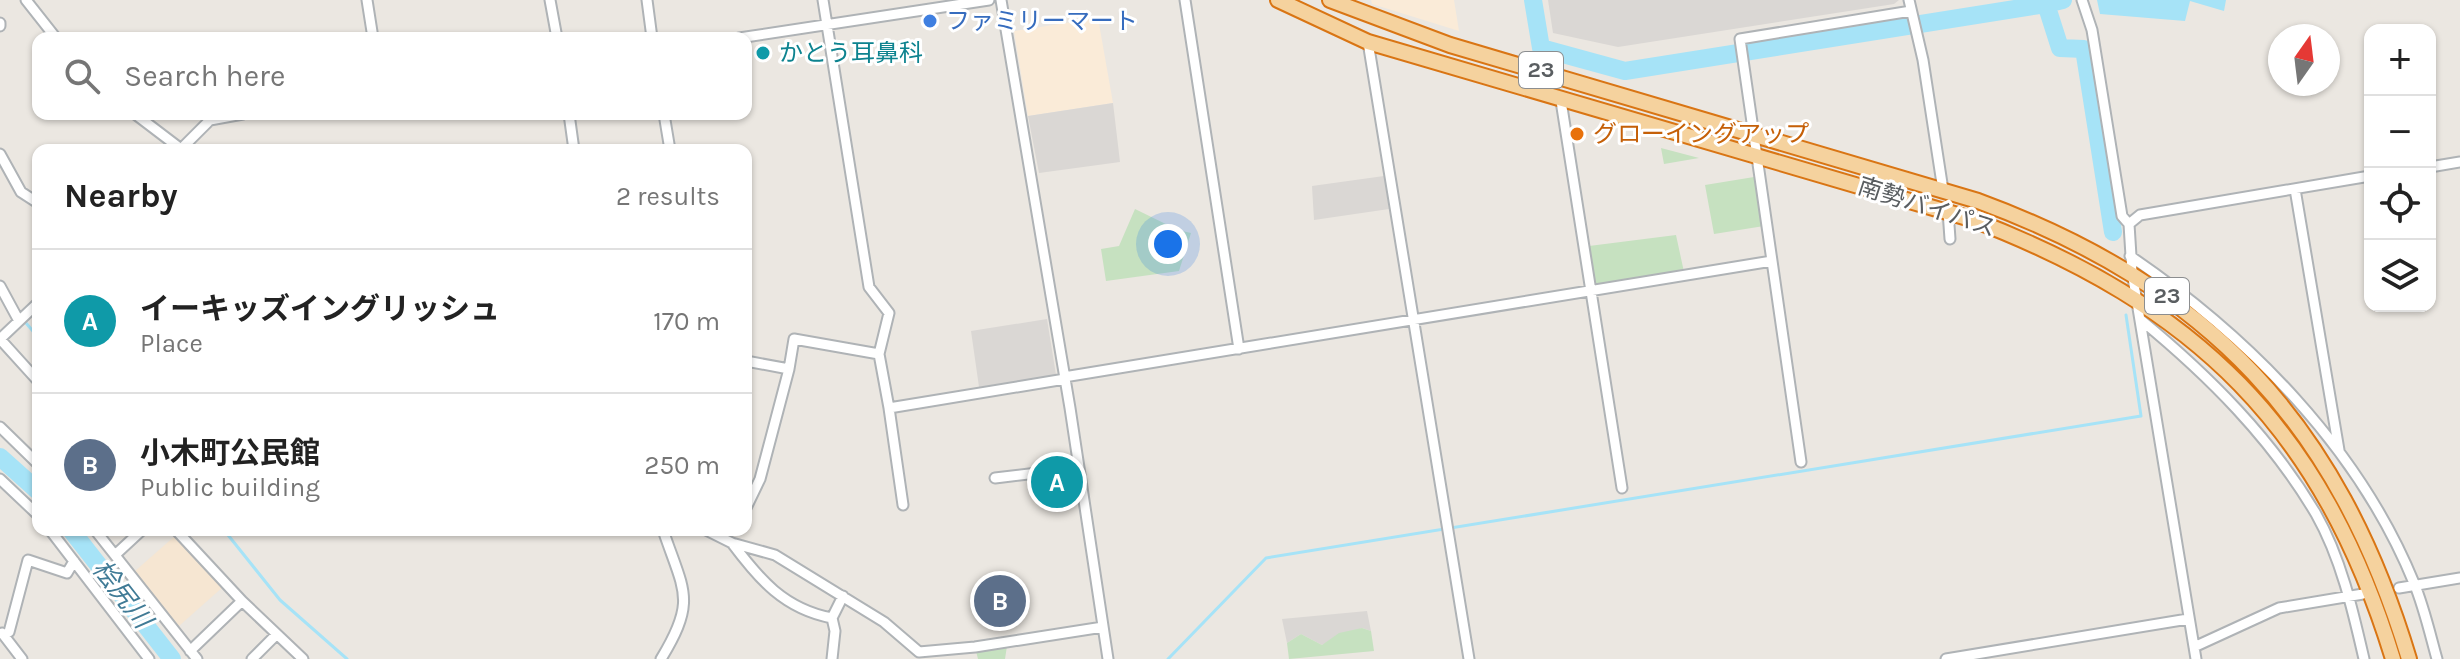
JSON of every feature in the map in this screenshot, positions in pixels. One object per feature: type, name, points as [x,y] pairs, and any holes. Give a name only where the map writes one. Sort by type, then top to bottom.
[{"type":"highway","name":"南勢バイパス","points":[[1278,0],[1368,42],[1561,101],[1948,211],[2045,249],[2138,300],[2219,362],[2287,437],[2348,537],[2393,659]]},
{"type":"highway","name":"南勢バイパス","points":[[1330,0],[1450,45],[1943,190],[2036,224],[2131,264],[2240,357],[2279,399],[2315,448],[2347,500],[2374,558],[2409,659]]},
{"type":"street","points":[[26,0],[51,32]]},
{"type":"street","points":[[367,0],[372,32]]},
{"type":"street","points":[[550,0],[556,32]]},
{"type":"street","points":[[647,0],[651,32]]},
{"type":"street","points":[[823,0],[869,287],[889,313],[879,354],[903,505]]},
{"type":"street","points":[[752,36],[989,0]]},
{"type":"street","points":[[1001,0],[1065,378],[1108,659]]},
{"type":"street","points":[[1185,0],[1239,349]]},
{"type":"street","points":[[1909,0],[1923,60],[1943,190]]},
{"type":"street","points":[[2082,0],[2092,30],[2122,216],[2129,224],[2131,264],[2196,659]]},
{"type":"street","points":[[1801,462],[1740,39],[1911,11]]},
{"type":"street","points":[[1368,42],[1469,659]]},
{"type":"street","points":[[1561,101],[1622,488]]},
{"type":"street","points":[[143,120],[173,144]]},
{"type":"street","points":[[187,144],[210,120]]},
{"type":"street","points":[[570,120],[573,144]]},
{"type":"street","points":[[665,120],[669,144]]},
{"type":"street","points":[[0,154],[21,192],[32,199]]},
{"type":"street","points":[[2436,166],[2460,162]]},
{"type":"street","points":[[2129,224],[2140,215],[2364,177]]},
{"type":"street","points":[[2295,189],[2339,452]]},
{"type":"street","points":[[1948,211],[1950,239]]},
{"type":"street","points":[[889,408],[1772,261]]},
{"type":"street","points":[[2131,264],[2211,317],[2275,377],[2339,452],[2387,525],[2415,585],[2437,659]]},
{"type":"street","points":[[0,286],[19,321]]},
{"type":"street","points":[[32,309],[0,339],[32,374]]},
{"type":"street","points":[[2141,320],[2201,369],[2273,450],[2317,516],[2349,596],[2364,659]]},
{"type":"street","points":[[752,496],[760,479],[794,339],[879,354]]},
{"type":"street","points":[[752,362],[789,369]]},
{"type":"street","points":[[0,427],[32,458]]},
{"type":"street","points":[[995,478],[1079,468]]},
{"type":"street","points":[[0,479],[32,509]]},
{"type":"street","points":[[55,536],[149,659]]},
{"type":"street","points":[[100,536],[194,655],[242,601]]},
{"type":"street","points":[[115,555],[136,536]]},
{"type":"street","points":[[182,536],[242,601],[303,659]]},
{"type":"street","points":[[661,659],[685,614],[684,592],[665,536]]},
{"type":"street","points":[[718,536],[775,555],[884,622],[919,652],[1103,627]]},
{"type":"street","points":[[731,542],[733,536]]},
{"type":"street","points":[[731,542],[762,582],[784,600],[816,615],[832,618]]},
{"type":"street","points":[[22,659],[2,633],[9,632],[28,560],[67,573],[74,561]]},
{"type":"street","points":[[2399,588],[2460,578]]},
{"type":"street","points":[[2194,647],[2279,608],[2363,594]]},
{"type":"street","points":[[832,659],[835,631],[832,618],[843,596]]},
{"type":"street","points":[[1946,659],[2011,654],[2188,619]]},
{"type":"street","points":[[252,659],[276,635]]},
{"type":"shaded area","points":[[1371,0],[1454,0],[1459,31],[1372,4]]},
{"type":"shaded area","points":[[1548,0],[1899,0],[1894,4],[1618,47],[1553,33]]},
{"type":"shaded area","points":[[1098,18],[1113,103],[1028,116],[1014,31]]},
{"type":"shaded area","points":[[1113,103],[1120,162],[1039,173],[1028,116]]},
{"type":"shaded area","points":[[1384,176],[1389,209],[1314,220],[1312,186]]},
{"type":"shaded area","points":[[1047,319],[1056,375],[979,387],[971,331]]},
{"type":"shaded area","points":[[1367,611],[1371,631],[1362,628],[1322,645],[1301,634],[1287,643],[1282,619]]},
{"type":"green space","points":[[1661,148],[1699,158],[1664,164]]},
{"type":"green space","points":[[1754,177],[1764,226],[1714,234],[1705,185]]},
{"type":"green space","points":[[1135,209],[1191,233],[1179,271],[1106,281],[1101,249],[1119,246]]},
{"type":"green space","points":[[1676,235],[1684,272],[1595,286],[1589,246]]},
{"type":"green space","points":[[1362,628],[1371,631],[1374,651],[1289,659],[1287,643],[1301,634],[1322,645],[1339,633]]},
{"type":"green space","points":[[1007,646],[1005,659],[978,659],[976,651]]},
{"type":"sand","points":[[177,536],[224,586],[179,626],[134,572]]},
{"type":"water","points":[[2097,0],[2226,0],[2224,11],[2190,1],[2185,21],[2100,14]]},
{"type":"waterway","points":[[1533,0],[1541,48],[1625,71],[2046,4]]},
{"type":"waterway","points":[[2063,0],[2046,4],[2060,48],[2084,49],[2113,232]]},
{"type":"waterway","points":[[1168,659],[1266,558],[2141,416],[2126,315]]},
{"type":"waterway","points":[[26,323],[32,330]]},
{"type":"waterway","name":"桧尻川","points":[[0,457],[32,486]]},
{"type":"waterway","name":"桧尻川","points":[[76,536],[172,659]]},
{"type":"waterway","points":[[229,536],[280,600],[347,659]]},
{"type":"place","name":"ファミリーマート","points":[[930,21]]},
{"type":"place","name":"かとう耳鼻科","points":[[763,53]]},
{"type":"place","name":"グローイングアップ","points":[[1577,134]]},
{"type":"place","name":"イーキッズイングリッシュ","points":[[1057,482]]},
{"type":"place","name":"小木町公民館","points":[[1000,601]]}]
